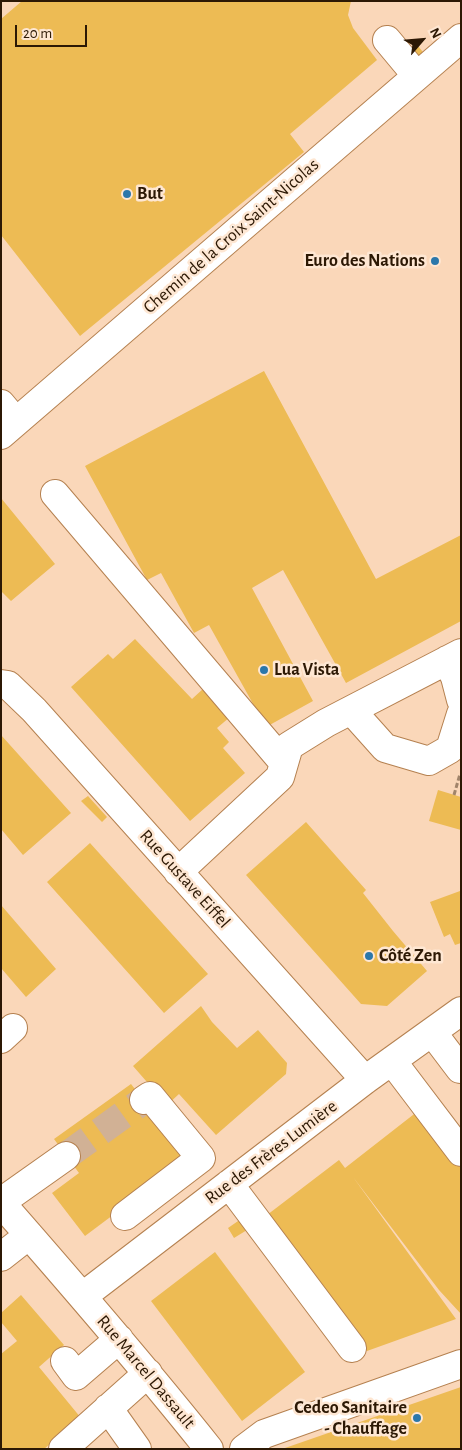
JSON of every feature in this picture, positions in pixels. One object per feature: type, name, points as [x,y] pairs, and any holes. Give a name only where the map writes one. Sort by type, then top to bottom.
[{"type":"street","name":"Chemin de la Croix Saint-Nicolas","points":[[6,420],[461,38]]},
{"type":"street","points":[[387,40],[417,76]]},
{"type":"street","points":[[55,494],[284,763]]},
{"type":"street","points":[[178,872],[280,777],[289,746],[326,723],[454,656],[461,700]]},
{"type":"street","name":"Rue Gustave Eiffel","points":[[1,684],[8,685],[34,710],[365,1080]]},
{"type":"street","points":[[351,710],[385,748],[429,762],[450,749],[461,714]]},
{"type":"street","name":"Rue des Frères Lumière","points":[[83,1296],[365,1080],[461,1011]]},
{"type":"street","points":[[432,1032],[460,1069]]},
{"type":"street","points":[[392,1061],[461,1152]]},
{"type":"street","points":[[124,1216],[201,1158],[150,1096],[144,1100]]},
{"type":"street","points":[[66,1156],[1,1202],[83,1296]]},
{"type":"street","points":[[229,1184],[352,1348]]},
{"type":"street","points":[[1,1257],[29,1235]]},
{"type":"street","name":"Rue Marcel Dassault","points":[[83,1296],[209,1449]]},
{"type":"street","points":[[65,1361],[76,1376],[119,1339]]},
{"type":"street","points":[[244,1449],[264,1434],[461,1364]]},
{"type":"street","points":[[63,1449],[148,1373]]},
{"type":"street","points":[[108,1408],[137,1449]]},
{"type":"path","points":[[454,794],[461,768]]},
{"type":"building","name":"But","points":[[22,1],[351,1],[348,15],[353,28],[377,60],[290,134],[304,152],[80,336],[1,235],[1,19]]},
{"type":"building","points":[[418,46],[427,57],[420,63],[411,52]]},
{"type":"building","points":[[264,371],[376,579],[461,535],[461,621],[346,683],[283,570],[252,588],[313,701],[266,727],[209,625],[194,633],[161,573],[147,580],[85,466]]},
{"type":"building","points":[[1,498],[55,564],[11,601],[1,591]]},
{"type":"building","points":[[135,639],[192,699],[204,688],[230,717],[217,728],[229,742],[223,748],[245,773],[190,821],[71,687],[108,654],[113,659]]},
{"type":"building","points":[[1,735],[71,813],[23,855],[1,829]]},
{"type":"building","points":[[438,790],[461,797],[461,830],[429,821]]},
{"type":"building","points":[[88,796],[107,817],[102,822],[81,801]]},
{"type":"building","points":[[306,822],[366,890],[363,893],[427,971],[387,1006],[361,1004],[246,875]]},
{"type":"building","points":[[90,843],[208,974],[164,1013],[47,882]]},
{"type":"building","points":[[460,891],[461,943],[455,945],[450,934],[444,937],[430,902]]},
{"type":"building","points":[[1,905],[56,969],[26,997],[1,968]]},
{"type":"building","points":[[201,1006],[212,1022],[237,1048],[258,1030],[287,1063],[286,1074],[216,1135],[179,1094],[167,1105],[133,1066]]},
{"type":"building","points":[[131,1084],[156,1116],[153,1118],[185,1161],[85,1236],[52,1193],[79,1173],[54,1139]]},
{"type":"building","points":[[418,1111],[461,1168],[461,1314],[439,1290],[353,1177],[456,1319],[367,1351],[267,1215],[339,1160],[345,1168]]},
{"type":"building","points":[[241,1219],[247,1230],[234,1238],[228,1228]]},
{"type":"building","points":[[215,1252],[305,1372],[242,1421],[151,1301]]},
{"type":"building","points":[[21,1295],[64,1345],[39,1367],[81,1418],[44,1449],[1,1449],[1,1354],[17,1341],[1,1322],[1,1313]]},
{"type":"building","name":"Cedeo Sanitaire - Chauffage","points":[[461,1387],[461,1449],[285,1449],[285,1448]]},
{"type":"tunnel","points":[[66,1156],[144,1100]]},
{"type":"place","name":"But","points":[[127,194]]},
{"type":"place","name":"Euro des Nations","points":[[435,261]]},
{"type":"place","name":"Lua Vista","points":[[264,670]]},
{"type":"place","name":"Côté Zen","points":[[369,956]]},
{"type":"place","name":"Cedeo Sanitaire - Chauffage","points":[[417,1418]]}]
